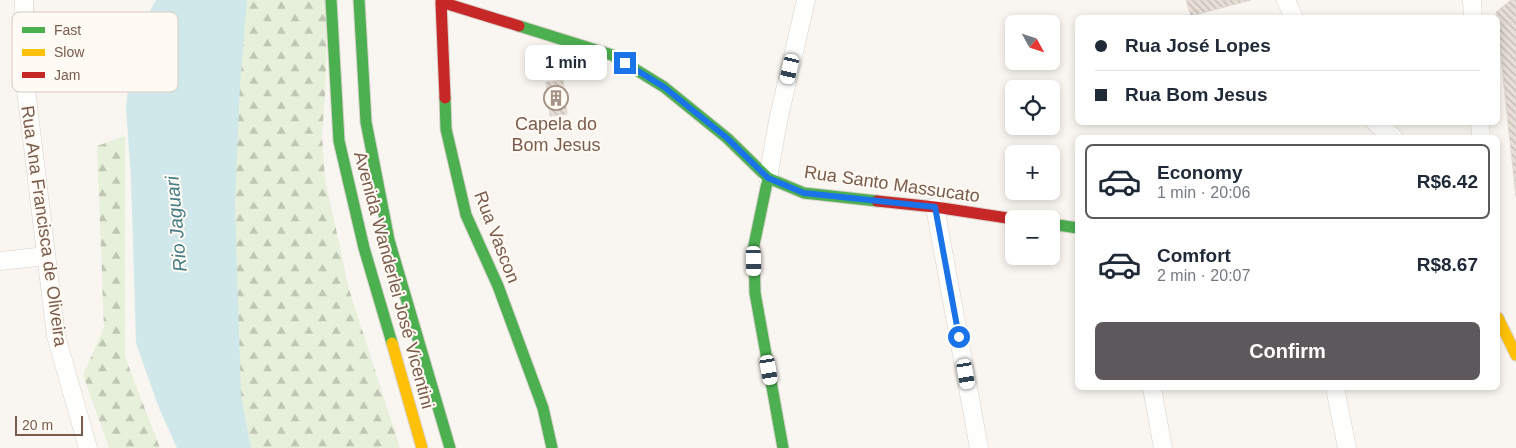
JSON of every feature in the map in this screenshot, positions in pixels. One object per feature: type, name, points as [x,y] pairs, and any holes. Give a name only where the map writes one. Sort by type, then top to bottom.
[{"type":"street","name":"Avenida Wanderlei José Vicentini","points":[[331,0],[339,141],[364,248],[422,448]]},
{"type":"street","name":"Avenida Wanderlei José Vicentini","points":[[359,0],[366,122],[389,240],[450,448]]},
{"type":"street","points":[[783,448],[755,293],[754,245],[778,121],[806,0]]},
{"type":"street","points":[[1286,0],[1293,15]]},
{"type":"street","points":[[1472,0],[1473,15]]},
{"type":"street","points":[[441,1],[612,55],[664,87],[727,138],[768,178]]},
{"type":"street","name":"Rua Vascon","points":[[441,1],[446,129],[466,215],[498,286],[524,356],[543,408],[552,448]]},
{"type":"street","name":"Rua Ana Francisca de Oliveira","points":[[26,92],[56,336],[88,448]]},
{"type":"street","points":[[1379,125],[1391,135]]},
{"type":"street","name":"Rua Santo Massucato","points":[[768,178],[804,193],[935,207],[1005,218]]},
{"type":"street","points":[[935,207],[979,448]]},
{"type":"street","points":[[1060,225],[1075,228]]},
{"type":"street","points":[[0,261],[46,256]]},
{"type":"street","points":[[1500,318],[1516,329]]},
{"type":"street","points":[[1500,321],[1516,355]]},
{"type":"street","points":[[1152,390],[1162,448]]},
{"type":"street","points":[[1335,390],[1346,448]]},
{"type":"green space","points":[[243,0],[328,0],[322,135],[325,179],[349,289],[400,448],[241,448],[223,133]]},
{"type":"green space","points":[[125,136],[125,357],[160,448],[109,448],[83,375],[104,328],[97,146]]},
{"type":"water","name":"Rio Jaguari","points":[[156,0],[247,0],[240,85],[235,203],[241,395],[251,448],[177,448],[159,408],[136,343],[131,178],[126,108],[128,92],[178,92],[178,12],[150,12]]},
{"type":"building","points":[[1186,0],[1251,0],[1195,15],[1191,15]]},
{"type":"building","points":[[1511,0],[1516,0],[1516,197],[1500,49],[1500,15],[1496,15],[1496,12]]},
{"type":"building","name":"Capela do Bom Jesus","points":[[563,80],[567,114],[550,116],[546,82]]},
{"type":"traffic: fast","points":[[331,0],[339,141],[364,248],[392,343]]},
{"type":"traffic: fast","points":[[359,0],[366,122],[389,240],[450,448]]},
{"type":"traffic: fast","points":[[519,26],[612,55],[664,87],[727,138],[768,178],[804,193],[877,201]]},
{"type":"traffic: fast","points":[[445,98],[446,129],[466,215],[498,286],[543,408],[552,448]]},
{"type":"traffic: fast","points":[[768,178],[754,245],[755,293],[783,448]]},
{"type":"traffic: fast","points":[[1060,225],[1075,228]]},
{"type":"traffic: slow","points":[[1500,322],[1516,355]]},
{"type":"traffic: slow","points":[[392,343],[422,448]]},
{"type":"traffic: jam","points":[[445,98],[441,2],[519,26]]},
{"type":"traffic: jam","points":[[877,201],[935,207],[1005,218]]},
{"type":"place","name":"Capela do Bom Jesus","points":[[556,98]]},
{"type":"route","points":[[625,63],[664,87],[727,138],[768,178],[804,193],[935,207],[959,337]]}]
